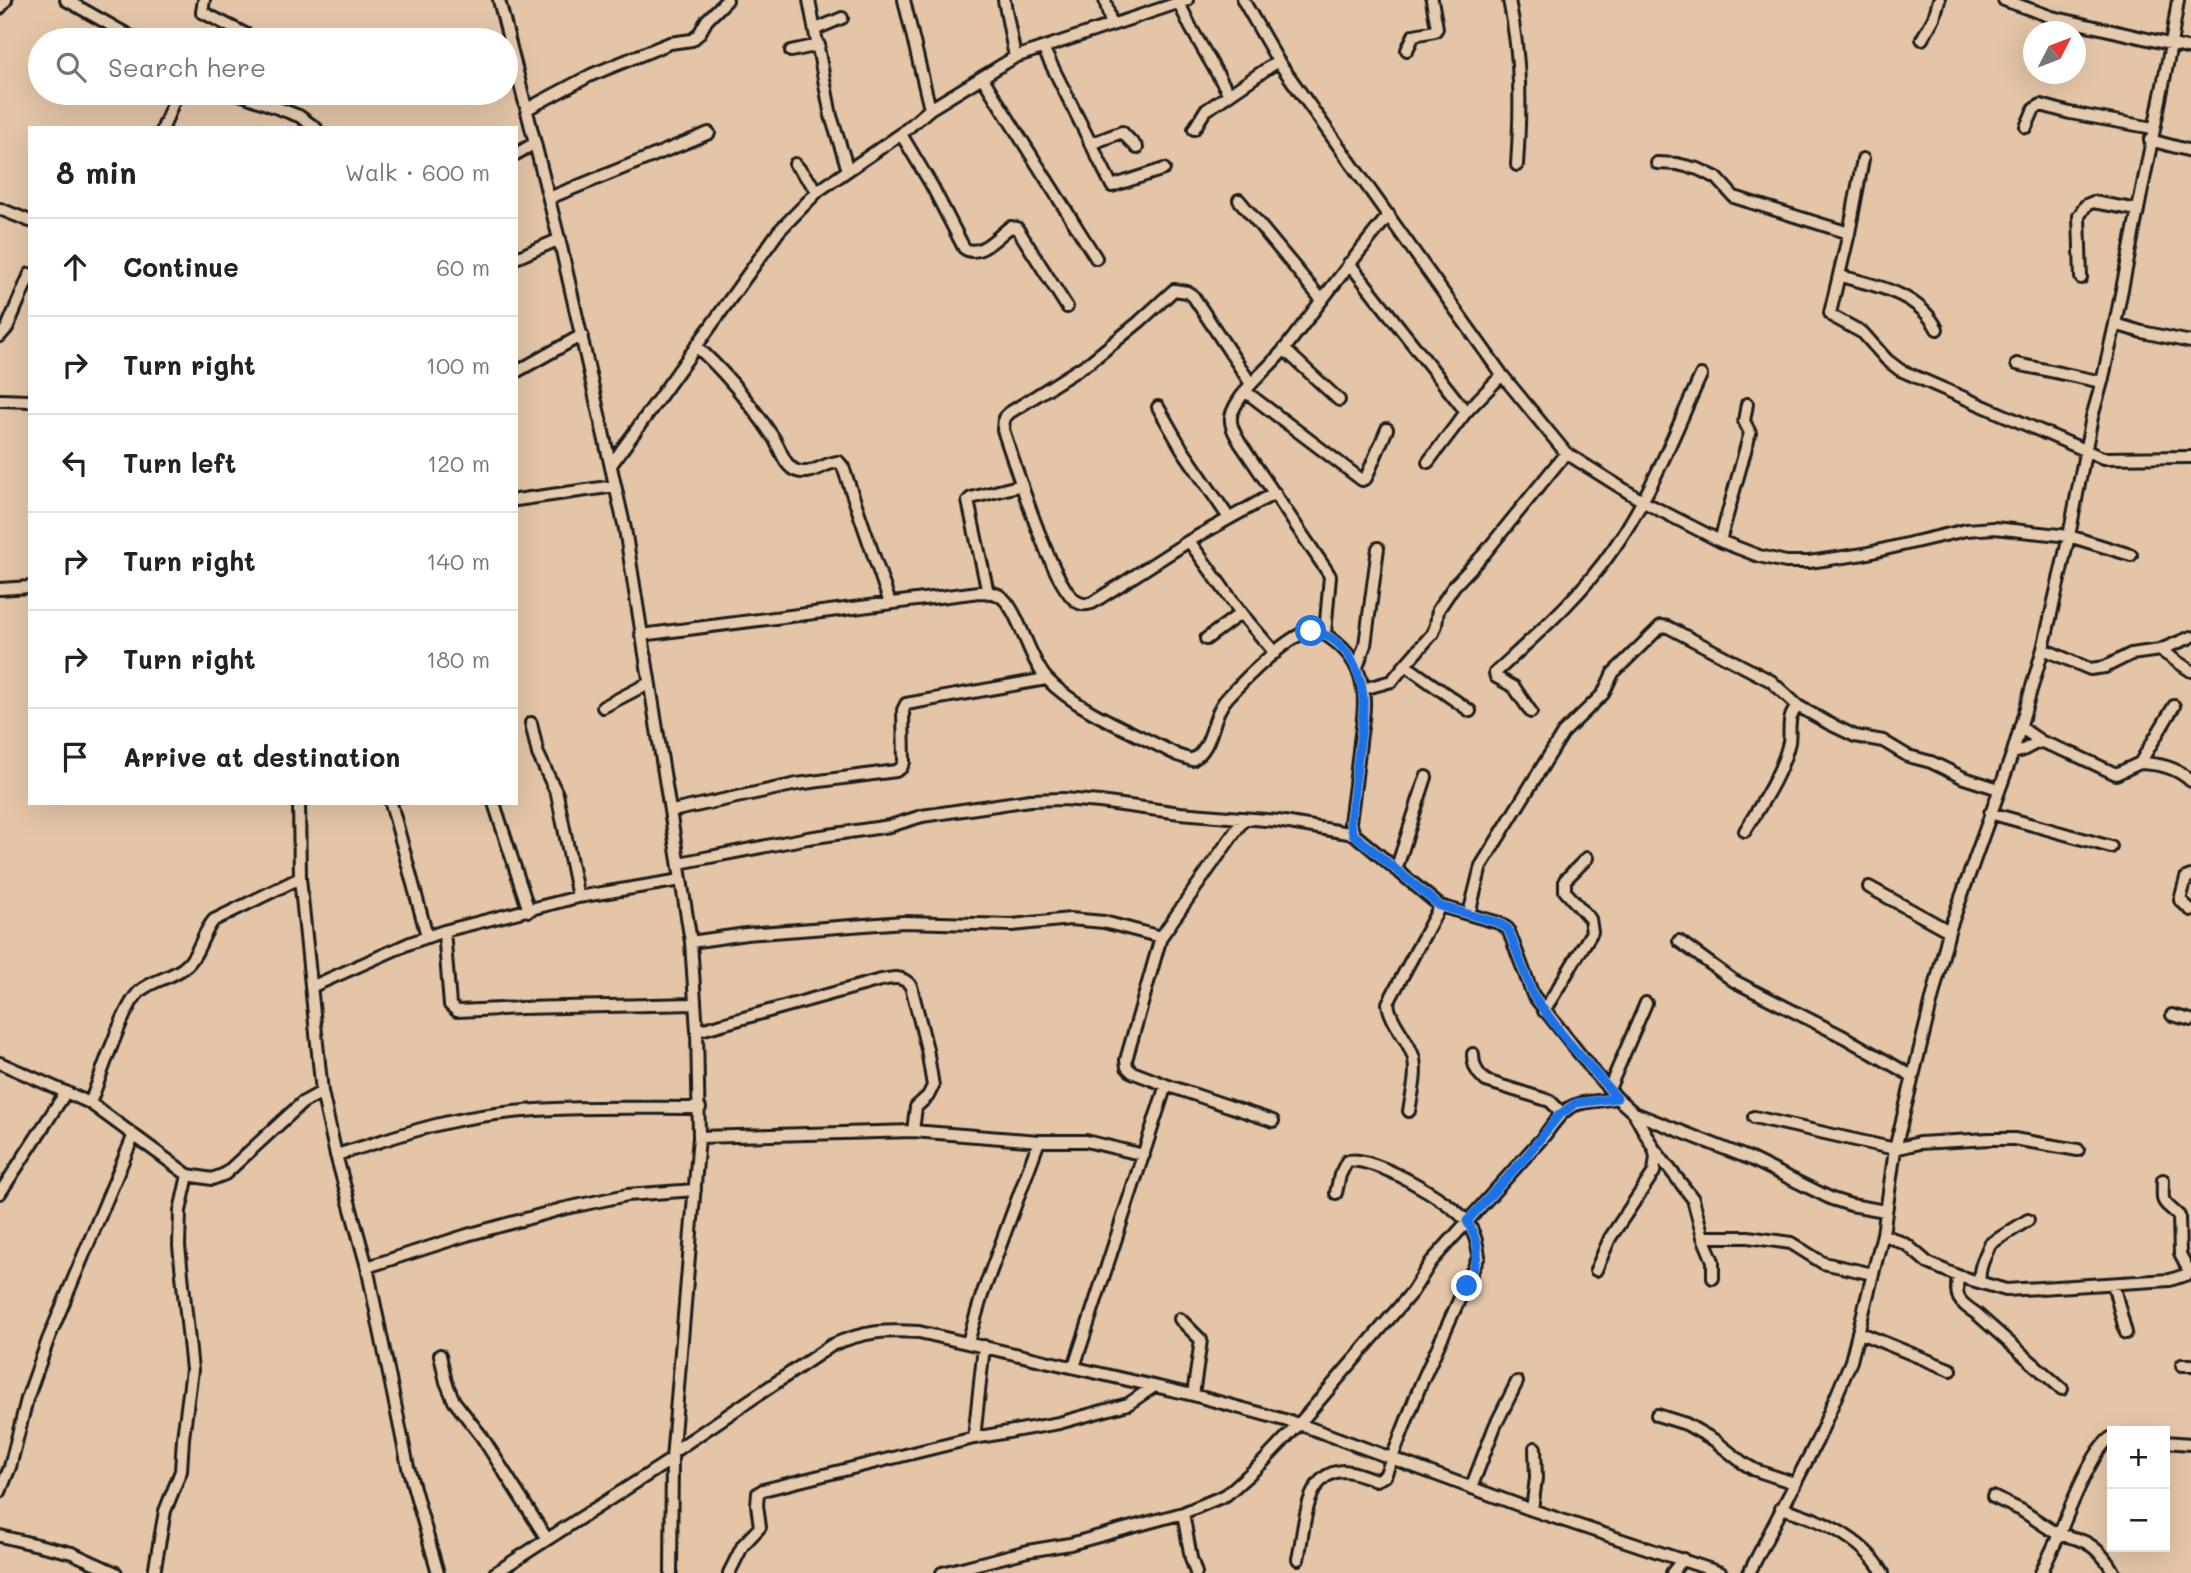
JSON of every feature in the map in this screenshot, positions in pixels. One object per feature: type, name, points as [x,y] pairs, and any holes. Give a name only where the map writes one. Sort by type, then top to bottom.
[{"type":"street","points":[[0,8],[6,0]]},
{"type":"street","points":[[66,0],[116,28]]},
{"type":"street","points":[[204,0],[202,12],[233,28]]},
{"type":"street","points":[[499,0],[504,28]]},
{"type":"street","points":[[527,109],[591,75],[670,43],[692,40],[727,0]]},
{"type":"street","points":[[809,0],[831,116],[848,170]]},
{"type":"street","points":[[904,0],[930,109]]},
{"type":"street","points":[[1004,0],[1014,57]]},
{"type":"street","points":[[1105,0],[1111,24]]},
{"type":"street","points":[[1243,0],[1278,61],[1502,375],[1566,453],[1644,502],[1720,541],[1759,556],[1786,562],[1810,562],[1864,554],[1966,530],[1994,528],[2069,536],[2131,555]]},
{"type":"street","points":[[1407,50],[1415,35],[1437,28],[1432,0]]},
{"type":"street","points":[[1509,0],[1517,40],[1521,103],[1517,164]]},
{"type":"street","points":[[1922,40],[1934,18],[1939,0]]},
{"type":"street","points":[[2004,0],[2052,17],[2191,49]]},
{"type":"street","points":[[1749,1573],[1818,1439],[1851,1360],[1883,1234],[1895,1149],[1949,931],[2013,752],[2043,649],[2115,324],[2178,0]]},
{"type":"street","points":[[611,465],[779,230],[818,191],[901,134],[930,109],[1014,57],[1183,1],[1191,28],[1229,94]]},
{"type":"street","points":[[816,29],[842,18]]},
{"type":"street","points":[[791,51],[819,45]]},
{"type":"street","points":[[1043,48],[1112,186],[1164,169]]},
{"type":"street","points":[[1194,129],[1205,111],[1278,61]]},
{"type":"street","points":[[982,78],[1096,258]]},
{"type":"street","points":[[518,86],[536,143],[625,528],[691,942],[700,1108],[673,1455],[671,1573]]},
{"type":"street","points":[[164,126],[172,105]]},
{"type":"street","points":[[269,105],[299,116],[313,126]]},
{"type":"street","points":[[2026,127],[2034,108],[2041,105],[2152,134],[2191,151]]},
{"type":"street","points":[[1090,144],[1122,132],[1137,148]]},
{"type":"street","points":[[549,198],[709,133]]},
{"type":"street","points":[[901,134],[964,248],[970,252],[978,252],[1010,227],[1017,228],[1067,307]]},
{"type":"street","points":[[518,153],[536,143]]},
{"type":"street","points":[[1863,159],[1830,313],[1832,316],[1863,333],[1893,366],[2103,458],[2191,457]]},
{"type":"street","points":[[1657,163],[1698,169],[1717,178],[1734,197],[1849,233]]},
{"type":"street","points":[[795,164],[818,191]]},
{"type":"street","points":[[1239,200],[1321,299]]},
{"type":"street","points":[[2081,278],[2079,216],[2082,209],[2093,202],[2138,210]]},
{"type":"street","points":[[0,209],[28,220]]},
{"type":"street","points":[[1325,633],[1330,576],[1233,430],[1231,413],[1389,215]]},
{"type":"street","points":[[518,257],[559,239]]},
{"type":"street","points":[[1349,263],[1466,412]]},
{"type":"street","points":[[1839,276],[1896,293],[1925,312],[1937,329]]},
{"type":"street","points":[[0,336],[5,318],[28,278]]},
{"type":"street","points":[[1275,493],[1189,541],[1103,597],[1083,605],[1066,590],[1036,524],[1003,430],[1004,418],[1090,362],[1174,290],[1193,296],[1249,388],[1359,479],[1366,478],[1387,429]]},
{"type":"street","points":[[2115,324],[2191,342]]},
{"type":"street","points":[[518,371],[582,335]]},
{"type":"street","points":[[696,346],[738,390],[772,435],[787,464],[797,471],[811,471],[834,462],[839,462],[843,467],[890,603]]},
{"type":"street","points":[[1284,349],[1339,400]]},
{"type":"street","points":[[2017,364],[2102,382]]},
{"type":"street","points":[[1428,462],[1466,412],[1502,375]]},
{"type":"street","points":[[1531,712],[1514,687],[1496,677],[1495,673],[1589,580],[1614,550],[1644,502],[1701,375]]},
{"type":"street","points":[[0,400],[28,401]]},
{"type":"street","points":[[1720,541],[1750,433],[1744,421],[1747,404]]},
{"type":"street","points":[[1158,407],[1182,449],[1229,518]]},
{"type":"street","points":[[1363,689],[1392,681],[1405,666],[1433,633],[1437,610],[1454,586],[1484,554],[1566,453]]},
{"type":"street","points":[[988,593],[968,501],[1022,485]]},
{"type":"street","points":[[518,500],[615,486]]},
{"type":"street","points":[[1189,541],[1241,613],[1275,653]]},
{"type":"street","points":[[1357,667],[1365,645],[1378,548]]},
{"type":"street","points":[[0,589],[28,587]]},
{"type":"street","points":[[641,635],[890,603],[998,594],[1008,603],[1026,645],[1046,679],[1082,706],[1177,755],[1192,760],[1201,755],[1208,743],[1218,710],[1227,698],[1297,635],[1311,631],[1325,633],[1343,648],[1357,667],[1363,689],[1364,708],[1350,822],[1353,834]]},
{"type":"street","points":[[1206,639],[1241,613]]},
{"type":"street","points":[[1469,914],[1481,866],[1563,733],[1594,705],[1603,694],[1613,673],[1658,628],[1668,627],[1761,676],[1773,683],[1798,706],[1855,736],[1882,741],[1908,757],[1931,762],[1964,778],[1999,789]]},
{"type":"street","points":[[2043,649],[2098,670],[2131,654],[2160,650],[2191,637]]},
{"type":"street","points":[[2160,650],[2191,671]]},
{"type":"street","points":[[1405,666],[1470,711]]},
{"type":"street","points":[[671,811],[797,784],[896,771],[904,762],[903,710],[906,704],[1046,679]]},
{"type":"street","points":[[603,707],[649,684]]},
{"type":"street","points":[[1745,831],[1782,762],[1789,741],[1789,719],[1798,706]]},
{"type":"street","points":[[2140,763],[2174,706]]},
{"type":"street","points":[[531,723],[538,754],[558,794],[578,897]]},
{"type":"street","points":[[2020,727],[2042,742],[2116,774],[2140,763],[2159,764],[2173,768],[2191,781]]},
{"type":"street","points":[[2013,752],[2019,753],[2034,743],[2042,742]]},
{"type":"street","points":[[1396,870],[1426,776]]},
{"type":"street","points":[[679,863],[808,838],[879,828],[935,814],[1030,800],[1100,802],[1180,813],[1278,821],[1353,834],[1440,906],[1499,923],[1508,929],[1533,995],[1609,1089],[1634,1113],[1654,1149],[1693,1199],[1703,1237],[1713,1261],[1713,1278]]},
{"type":"street","points":[[299,805],[300,878],[322,1092],[336,1155],[367,1267],[408,1467],[438,1573]]},
{"type":"street","points":[[392,805],[427,936]]},
{"type":"street","points":[[496,805],[528,911]]},
{"type":"street","points":[[1990,813],[2111,846]]},
{"type":"street","points":[[1244,819],[1161,937],[1126,1067],[1166,1085],[1273,1121]]},
{"type":"street","points":[[1544,1011],[1592,932],[1590,919],[1565,891],[1565,880],[1587,858]]},
{"type":"street","points":[[2191,876],[2186,878],[2180,900],[2191,910]]},
{"type":"street","points":[[90,1103],[127,1010],[138,993],[150,983],[186,967],[214,919],[300,878]]},
{"type":"street","points":[[311,987],[444,931],[578,897],[681,880]]},
{"type":"street","points":[[1869,887],[1949,931]]},
{"type":"street","points":[[1409,1111],[1414,1078],[1413,1059],[1398,1025],[1389,1013],[1388,1003],[1440,906]]},
{"type":"street","points":[[691,942],[746,934],[904,922],[1012,925],[1070,919],[1104,922],[1161,937]]},
{"type":"street","points":[[444,931],[450,1005],[457,1011],[521,1007],[695,1004]]},
{"type":"street","points":[[1679,941],[1734,981],[1844,1037],[1912,1076]]},
{"type":"street","points":[[697,1031],[877,981],[898,977],[906,980],[911,986],[933,1086],[928,1096],[916,1107],[913,1131]]},
{"type":"street","points":[[1609,1089],[1646,1003]]},
{"type":"street","points":[[2172,1015],[2191,1020]]},
{"type":"street","points":[[1473,1054],[1473,1064],[1479,1076],[1486,1081],[1550,1101],[1558,1109],[1559,1115]]},
{"type":"street","points":[[0,1063],[90,1103],[188,1175],[212,1179],[225,1174],[286,1116],[322,1092]]},
{"type":"street","points":[[1074,1367],[1166,1085]]},
{"type":"street","points":[[0,1193],[5,1173],[66,1092]]},
{"type":"street","points":[[942,1573],[1028,1551],[1070,1544],[1183,1513],[1226,1494],[1263,1462],[1299,1424],[1412,1292],[1431,1262],[1524,1159],[1559,1115],[1576,1103],[1617,1098]]},
{"type":"street","points":[[336,1155],[447,1122],[483,1116],[577,1109],[700,1108]]},
{"type":"street","points":[[1634,1113],[1751,1159],[1832,1199],[1885,1211]]},
{"type":"street","points":[[1754,1117],[1895,1149],[1919,1143],[2014,1139],[2078,1150]]},
{"type":"street","points":[[699,1136],[913,1131],[1040,1142],[1086,1141],[1144,1155]]},
{"type":"street","points":[[0,1492],[10,1467],[27,1399],[48,1340],[133,1137]]},
{"type":"street","points":[[968,1342],[982,1295],[1040,1142]]},
{"type":"street","points":[[1596,1270],[1610,1238],[1654,1172],[1654,1149]]},
{"type":"street","points":[[1298,1559],[1307,1511],[1314,1489],[1321,1480],[1344,1471],[1380,1480],[1385,1476],[1426,1374],[1479,1256],[1476,1238],[1467,1221],[1456,1210],[1420,1187],[1374,1164],[1361,1160],[1347,1161],[1336,1193]]},
{"type":"street","points":[[154,1573],[165,1511],[181,1471],[192,1370],[179,1246],[180,1211],[188,1175]]},
{"type":"street","points":[[1883,1234],[1907,1245],[1928,1263],[1958,1276],[2006,1290],[2170,1280],[2190,1273],[2180,1254],[2179,1216],[2165,1205],[2163,1200],[2163,1180]]},
{"type":"street","points":[[367,1267],[467,1235],[562,1209],[648,1192],[695,1190]]},
{"type":"street","points":[[1980,1282],[1978,1271],[1990,1244],[2028,1220]]},
{"type":"street","points":[[1703,1237],[1748,1237],[1791,1243],[1823,1263],[1872,1274]]},
{"type":"street","points":[[1958,1276],[1957,1298],[2063,1389]]},
{"type":"street","points":[[2113,1284],[2126,1333]]},
{"type":"street","points":[[1180,1320],[1201,1340],[1193,1395]]},
{"type":"street","points":[[495,1573],[832,1345],[856,1335],[882,1330],[919,1332],[968,1342],[1193,1395],[1299,1424],[1532,1510],[1721,1573]]},
{"type":"street","points":[[1858,1332],[1951,1370]]},
{"type":"street","points":[[974,1438],[984,1346]]},
{"type":"street","points":[[440,1355],[446,1382],[454,1401],[482,1437],[547,1539]]},
{"type":"street","points":[[1471,1488],[1495,1426],[1517,1382]]},
{"type":"street","points":[[729,1573],[743,1545],[760,1527],[757,1504],[758,1493],[763,1490],[974,1438],[1059,1423],[1115,1407],[1138,1398],[1153,1387]]},
{"type":"street","points":[[1657,1415],[1686,1423],[1755,1470],[1794,1483]]},
{"type":"street","points":[[2041,1573],[2095,1458],[2107,1440]]},
{"type":"street","points":[[2170,1442],[2191,1444]]},
{"type":"street","points":[[1532,1510],[1536,1478],[1535,1448]]},
{"type":"street","points":[[1993,1497],[2021,1510],[2059,1535],[2074,1536],[2087,1542],[2106,1558],[2114,1573]]},
{"type":"street","points":[[1781,1507],[1806,1514],[1858,1545],[1868,1553],[1883,1573]]},
{"type":"street","points":[[1183,1513],[1196,1573]]},
{"type":"street","points":[[0,1536],[72,1553],[116,1573]]},
{"type":"street","points":[[1672,1573],[1683,1559]]},
{"type":"route","points":[[1311,631],[1325,633],[1343,648],[1357,667],[1363,689],[1364,708],[1350,822],[1353,834],[1440,906],[1499,923],[1508,929],[1533,995],[1564,1037],[1617,1098],[1576,1103],[1559,1115],[1545,1135],[1467,1221],[1476,1238],[1479,1256],[1467,1286]]}]
